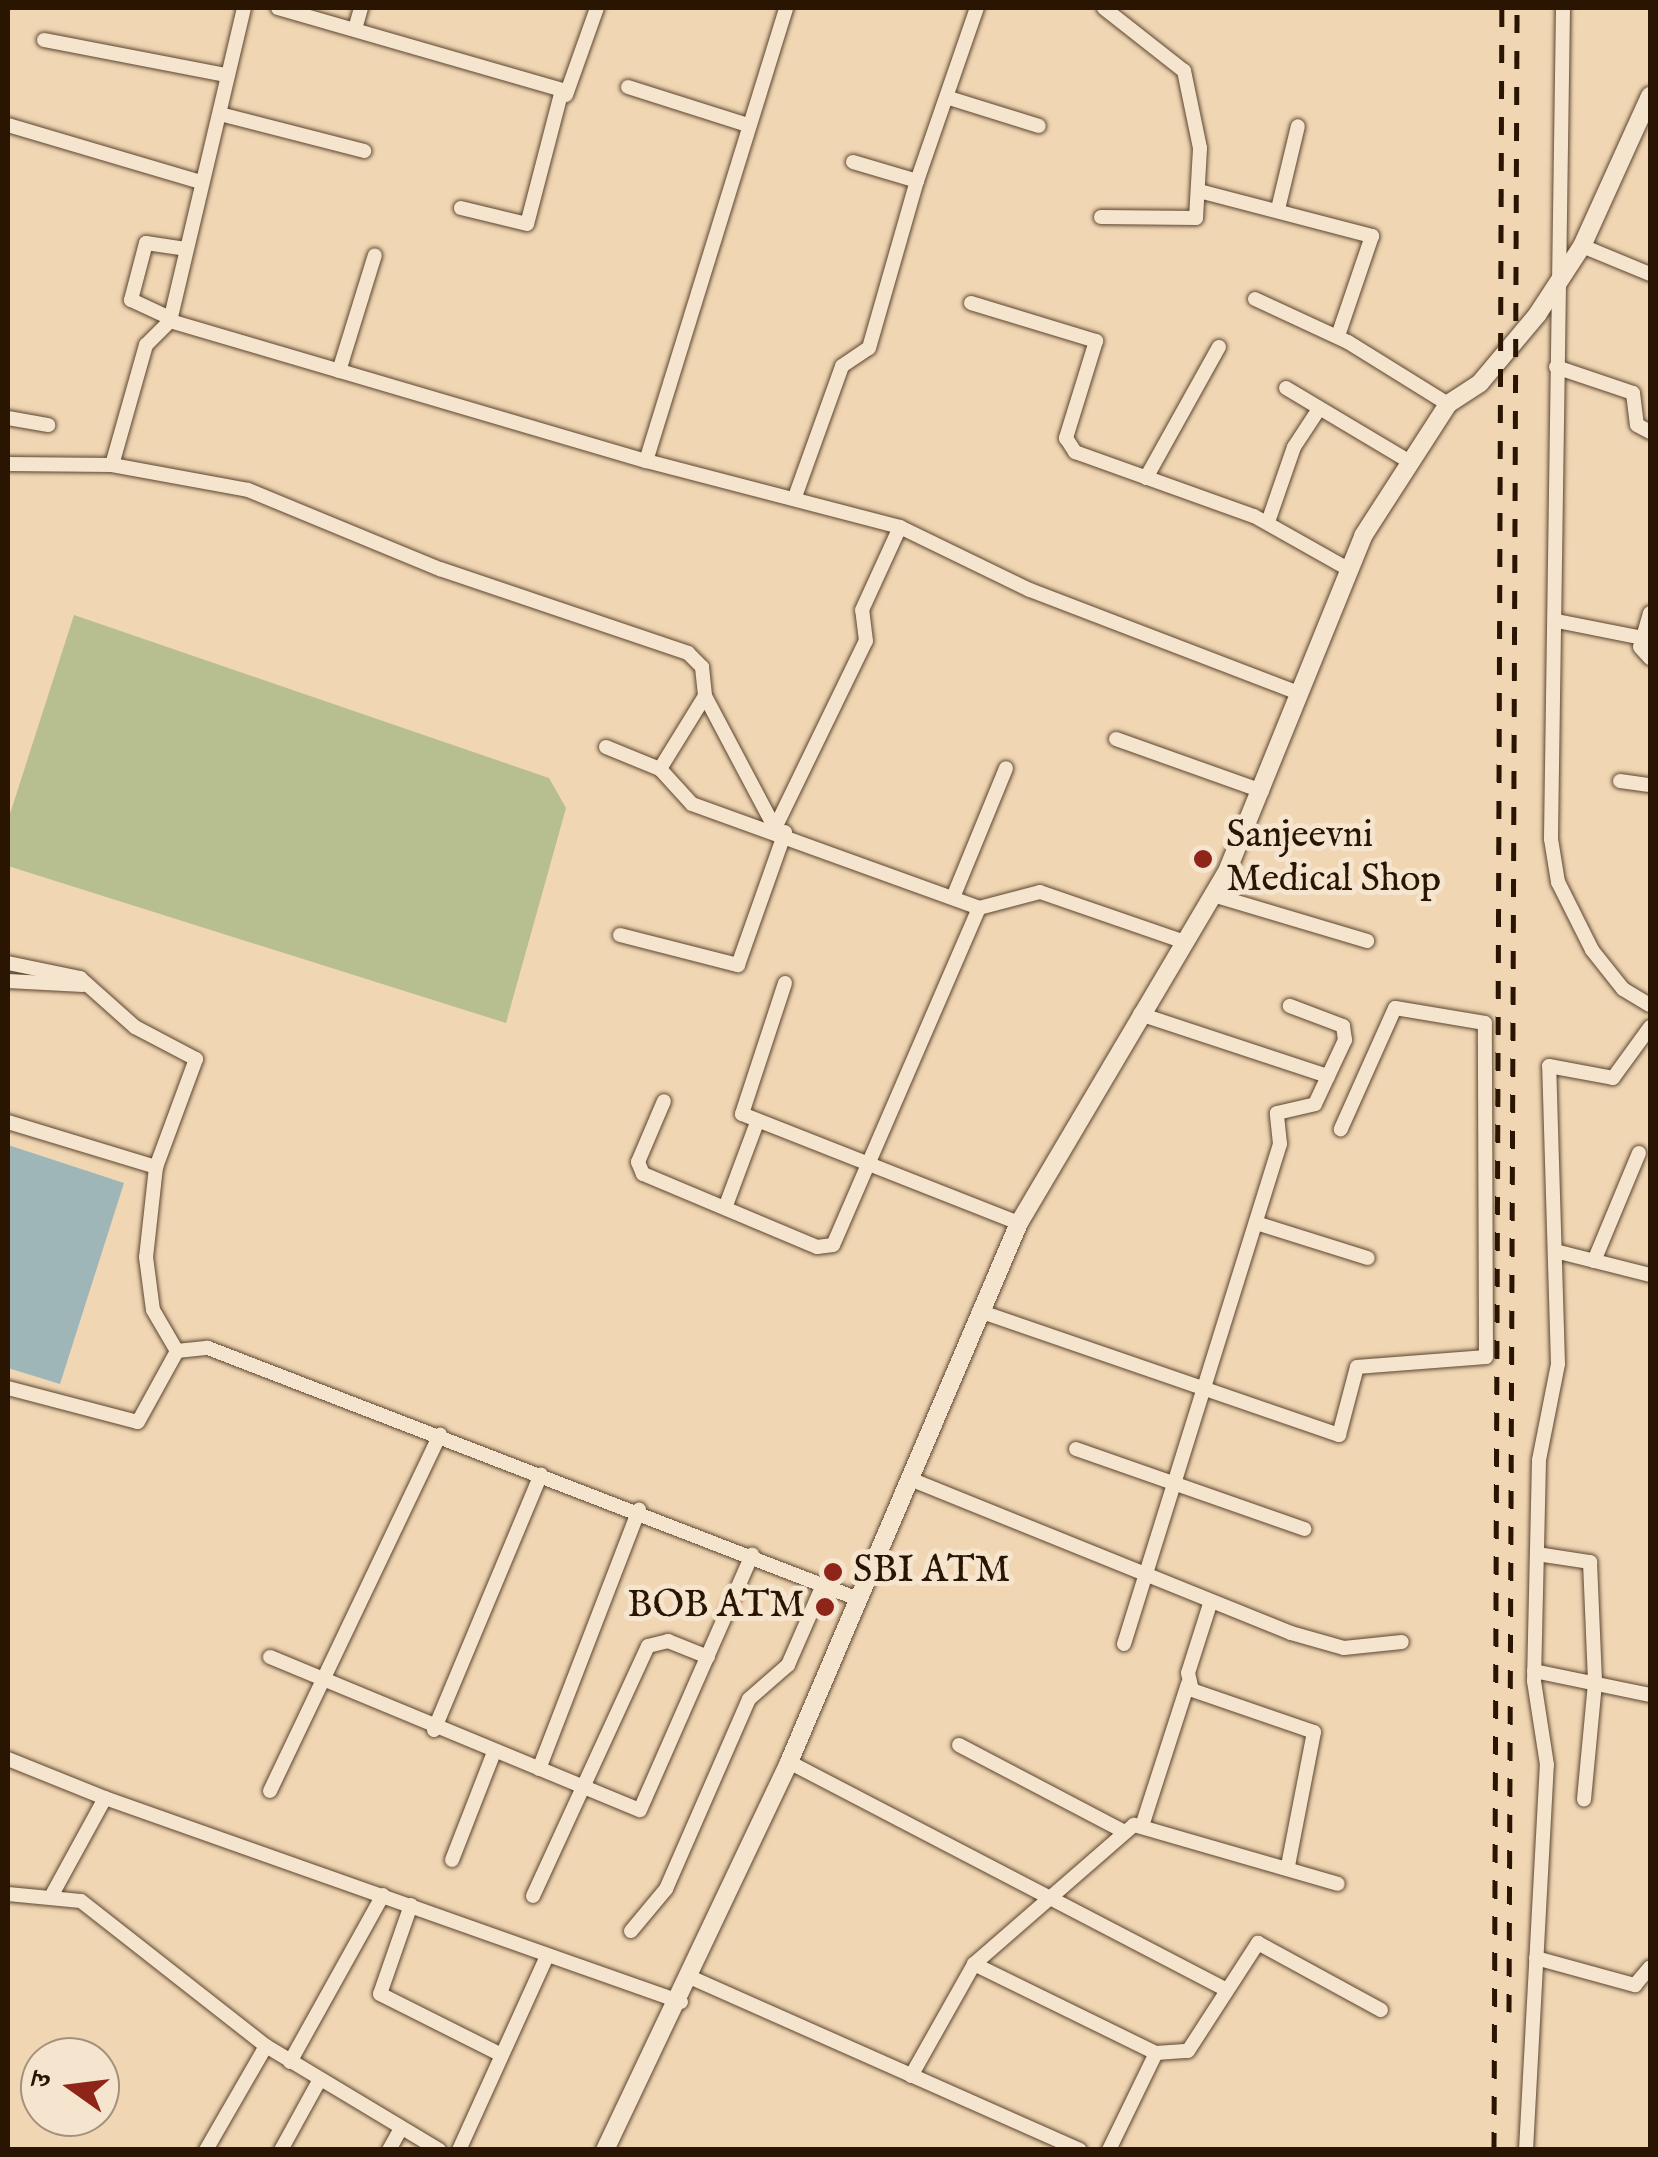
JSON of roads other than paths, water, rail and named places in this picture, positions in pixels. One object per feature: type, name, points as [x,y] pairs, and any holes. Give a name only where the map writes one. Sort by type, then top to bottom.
[{"type":"street","points":[[112,464],[146,345],[170,320],[200,182],[220,114],[225,75],[244,8]]},
{"type":"street","points":[[278,8],[355,28],[566,95]]},
{"type":"street","points":[[355,28],[361,8]]},
{"type":"street","points":[[461,208],[527,224],[597,8]]},
{"type":"street","points":[[646,461],[786,8]]},
{"type":"street","points":[[796,494],[842,366],[869,348],[917,181],[949,98],[977,8]]},
{"type":"street","points":[[1101,217],[1190,221],[1200,191],[1188,78],[1104,8]]},
{"type":"street","points":[[1563,8],[1556,367],[1554,866],[1592,950],[1623,989],[1650,1005]]},
{"type":"street","points":[[44,40],[225,75]]},
{"type":"street","points":[[628,87],[748,124]]},
{"type":"street","points":[[949,98],[1039,126]]},
{"type":"street","points":[[605,2150],[681,2002],[789,1762],[1019,1223],[1213,895],[1262,790],[1293,691],[1348,569],[1448,404],[1480,383],[1582,246],[1649,102]]},
{"type":"street","points":[[220,114],[364,151]]},
{"type":"street","points":[[8,126],[200,182]]},
{"type":"street","points":[[1278,209],[1298,126]]},
{"type":"street","points":[[853,162],[917,181]]},
{"type":"street","points":[[1200,191],[1372,236],[1338,336]]},
{"type":"street","points":[[186,249],[146,244],[131,300],[170,320],[339,371],[646,461],[796,494],[900,528],[1030,590],[1293,691]]},
{"type":"street","points":[[1582,246],[1650,274]]},
{"type":"street","points":[[339,371],[375,255]]},
{"type":"street","points":[[1255,300],[1338,336],[1448,404]]},
{"type":"street","points":[[971,303],[1096,342],[1066,438],[1075,452],[1268,522],[1348,569]]},
{"type":"street","points":[[1146,478],[1219,347]]},
{"type":"street","points":[[1556,367],[1633,392],[1635,419],[1650,432]]},
{"type":"street","points":[[1286,388],[1410,462]]},
{"type":"street","points":[[1268,522],[1294,447],[1319,409]]},
{"type":"street","points":[[8,418],[48,426]]},
{"type":"street","points":[[8,464],[112,464],[248,490],[440,570],[596,616],[696,658],[705,696],[780,830]]},
{"type":"street","points":[[620,935],[738,965],[780,830],[866,641],[862,610],[900,528]]},
{"type":"street","points":[[1650,613],[1642,638],[1650,658]]},
{"type":"street","points":[[1556,621],[1642,638]]},
{"type":"street","points":[[660,769],[705,696]]},
{"type":"street","points":[[1116,739],[1262,790]]},
{"type":"street","points":[[606,748],[660,769],[692,804],[780,830],[979,908],[1040,892],[1184,942]]},
{"type":"street","points":[[954,895],[1006,768]]},
{"type":"street","points":[[1620,781],[1650,785]]},
{"type":"street","points":[[1213,895],[1366,941]]},
{"type":"street","points":[[664,1102],[639,1169],[826,1249],[872,1167],[979,908]]},
{"type":"street","points":[[8,964],[88,986],[135,1026],[196,1060],[156,1167],[146,1257],[154,1310],[177,1350]]},
{"type":"street","points":[[8,981],[88,986]]},
{"type":"street","points":[[785,983],[740,1104],[756,1125],[1019,1223]]},
{"type":"street","points":[[1124,1644],[1199,1393],[1280,1144],[1276,1113],[1316,1104],[1347,1032],[1290,1006]]},
{"type":"street","points":[[979,1311],[1199,1393],[1339,1434],[1357,1367],[1486,1357],[1485,1023],[1395,1008],[1342,1129]]},
{"type":"street","points":[[1140,1014],[1328,1076]]},
{"type":"street","points":[[1526,2150],[1546,1754],[1534,1671],[1540,1447],[1558,1364],[1559,1252],[1549,1066],[1613,1078],[1650,1028]]},
{"type":"street","points":[[8,1122],[156,1167]]},
{"type":"street","points":[[725,1208],[756,1125]]},
{"type":"street","points":[[1594,1261],[1640,1153]]},
{"type":"street","points":[[1256,1222],[1368,1258]]},
{"type":"street","points":[[1559,1252],[1650,1275]]},
{"type":"street","points":[[177,1350],[208,1348],[638,1510],[858,1600]]},
{"type":"street","points":[[8,1388],[138,1422],[177,1350]]},
{"type":"street","points":[[270,1791],[326,1681],[440,1435]]},
{"type":"street","points":[[1076,1449],[1304,1529]]},
{"type":"street","points":[[434,1730],[541,1474]]},
{"type":"street","points":[[910,1479],[1144,1581],[1210,1604],[1344,1648],[1402,1642]]},
{"type":"street","points":[[539,1769],[638,1510]]},
{"type":"street","points":[[1537,1554],[1590,1562],[1595,1684],[1584,1799]]},
{"type":"street","points":[[270,1657],[434,1730],[640,1810],[752,1555]]},
{"type":"street","points":[[631,1931],[666,1889],[749,1700],[788,1665],[823,1585]]},
{"type":"street","points":[[1143,1823],[1210,1604]]},
{"type":"street","points":[[534,1896],[648,1646],[668,1641],[708,1657]]},
{"type":"street","points":[[1534,1671],[1650,1695]]},
{"type":"street","points":[[1188,1684],[1314,1732],[1288,1866]]},
{"type":"street","points":[[959,1745],[1125,1832]]},
{"type":"street","points":[[452,1860],[494,1752]]},
{"type":"street","points":[[8,1760],[681,2002]]},
{"type":"street","points":[[789,1762],[1225,1990]]},
{"type":"street","points":[[53,1893],[105,1798]]},
{"type":"street","points":[[911,2076],[974,1964],[1047,1895],[1125,1832],[1143,1823],[1338,1884]]},
{"type":"street","points":[[8,1894],[53,1893],[125,1931],[266,2046],[319,2082],[439,2150]]},
{"type":"street","points":[[290,2062],[383,1895]]},
{"type":"street","points":[[411,1906],[376,1989],[502,2055]]},
{"type":"street","points":[[974,1964],[1156,2053],[1188,2051],[1225,1990],[1265,1943],[1382,2010]]},
{"type":"street","points":[[459,2150],[547,1956]]},
{"type":"street","points":[[1536,1958],[1635,1984],[1650,1967]]},
{"type":"street","points":[[692,1978],[1080,2150]]},
{"type":"street","points":[[206,2150],[266,2046]]},
{"type":"street","points":[[1108,2150],[1156,2053]]},
{"type":"street","points":[[281,2150],[319,2082]]},
{"type":"street","points":[[389,2150],[401,2128]]},
{"type":"water","points":[[8,1145],[124,1183],[60,1384],[8,1368]]},
{"type":"railway","points":[[1494,2150],[1502,8]]},
{"type":"railway","points":[[1509,2012],[1517,8]]},
{"type":"place","name":"Sanjeevni Medical Shop","points":[[1203,859]]},
{"type":"place","name":"SBI ATM","points":[[833,1572]]},
{"type":"place","name":"BOB ATM","points":[[825,1607]]}]
